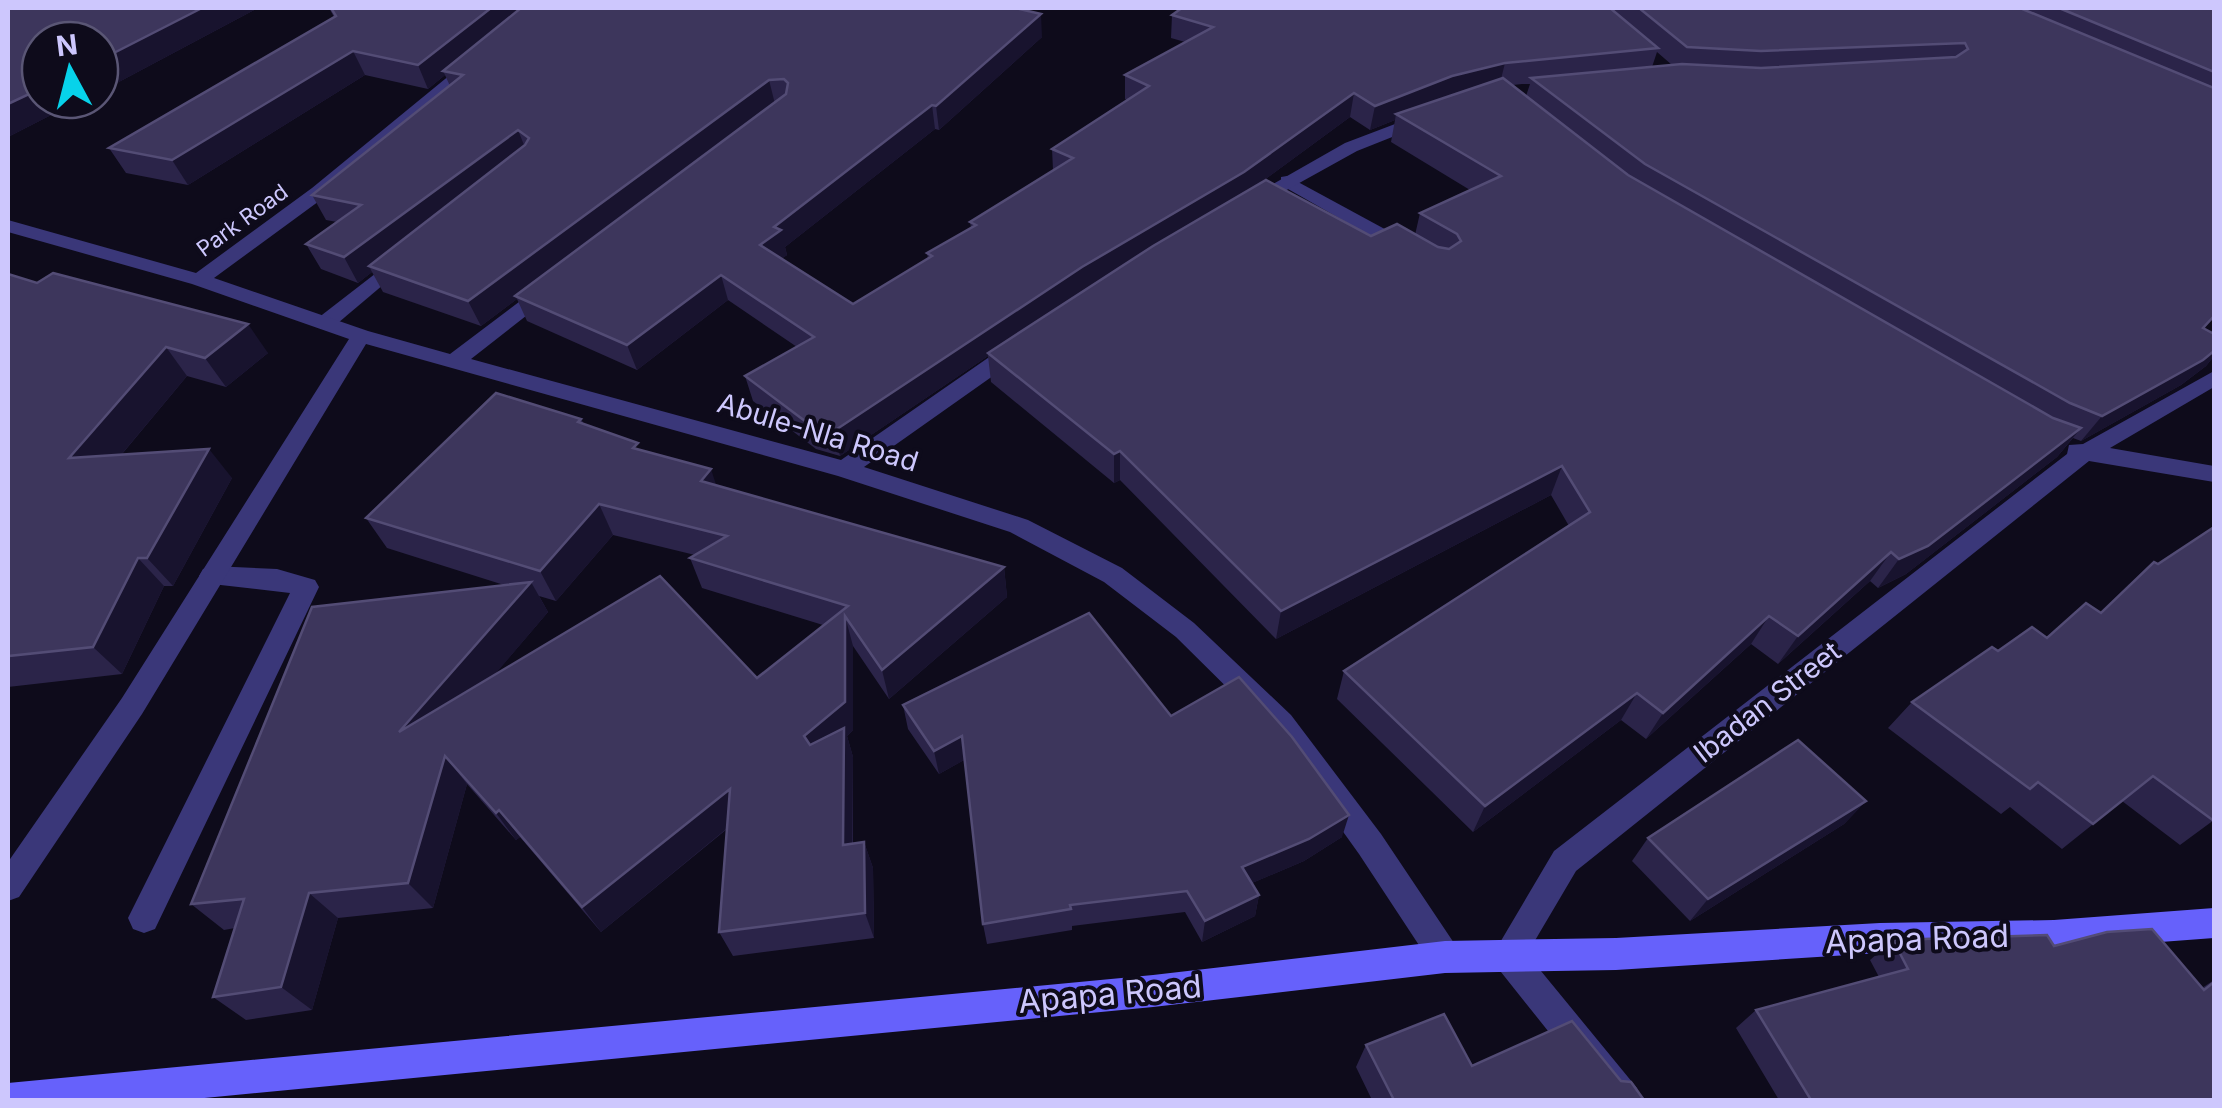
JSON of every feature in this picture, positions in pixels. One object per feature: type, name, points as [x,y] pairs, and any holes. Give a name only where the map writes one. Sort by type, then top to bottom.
[{"type":"street","name":"Park Road","points":[[199,280],[319,192],[482,58]]},
{"type":"street","points":[[1224,218],[1351,147],[1440,112]]},
{"type":"street","points":[[1288,180],[1425,260]]},
{"type":"street","name":"Abule-Nla Road","points":[[8,226],[199,280],[361,336],[844,469],[1019,526],[1113,575],[1185,630],[1281,723],[1370,844],[1445,956]]},
{"type":"street","points":[[325,323],[420,246]]},
{"type":"street","points":[[456,360],[565,277]]},
{"type":"street","points":[[8,887],[132,706],[361,336]]},
{"type":"street","points":[[844,469],[1030,339]]},
{"type":"street","name":"Ibadan Street","points":[[1508,956],[1565,860],[2082,454],[2214,378]]},
{"type":"street","points":[[2054,443],[2082,454],[2214,474]]},
{"type":"street","points":[[144,918],[306,587],[277,579],[212,576]]},
{"type":"street","name":"Apapa Road","points":[[8,1100],[1153,991],[1445,956],[1719,950],[1880,938],[2054,936],[2214,923]]},
{"type":"street","points":[[1508,956],[1625,1100]]},
{"type":"building","points":[[8,8],[202,8],[120,50],[120,20],[20,20],[20,98],[8,104]]},
{"type":"building","points":[[331,8],[491,8],[418,65],[353,51],[172,160],[109,148],[336,16]]},
{"type":"building","points":[[521,8],[1015,8],[1041,14],[936,106],[932,105],[774,227],[781,230],[760,245],[853,304],[932,256],[927,253],[976,225],[970,222],[1073,158],[1052,149],[1149,86],[1125,75],[1213,27],[1172,15],[1182,8],[1610,8],[1658,48],[1505,63],[1452,76],[1375,106],[1354,93],[1244,172],[1082,267],[834,431],[809,424],[745,376],[814,337],[721,275],[627,345],[515,296],[786,94],[788,83],[784,79],[769,80],[468,301],[369,266],[525,145],[529,138],[518,130],[344,257],[306,244],[361,205],[312,195],[463,75],[443,71]]},
{"type":"building","points":[[1639,8],[2020,8],[2214,88],[2214,316],[2203,328],[2214,334],[2214,351],[2102,416],[2070,403],[1645,164],[1531,78],[1682,64],[1761,68],[1956,57],[1968,49],[1965,43],[1761,51],[1687,47]]},
{"type":"building","points":[[2059,8],[2214,8],[2214,72]]},
{"type":"building","points":[[1503,78],[1628,175],[2053,418],[2081,428],[1928,546],[1899,559],[1891,552],[1798,636],[1769,616],[1663,713],[1637,693],[1485,806],[1344,671],[1590,512],[1562,466],[1281,611],[1120,451],[1114,454],[988,353],[1153,246],[1266,180],[1371,236],[1397,224],[1449,249],[1461,241],[1457,234],[1420,213],[1501,176],[1396,114]]},
{"type":"building","points":[[53,273],[248,324],[205,358],[166,347],[69,458],[209,449],[147,558],[138,558],[93,647],[8,656],[8,274],[37,283]]},
{"type":"building","points":[[496,393],[581,419],[578,422],[638,443],[633,448],[711,469],[701,481],[1004,567],[882,670],[845,616],[845,702],[804,736],[810,745],[844,728],[843,845],[864,842],[865,913],[719,932],[730,789],[582,907],[499,810],[496,813],[445,756],[408,883],[309,893],[281,987],[213,997],[244,899],[191,904],[312,607],[531,582],[399,732],[660,576],[757,678],[848,606],[690,558],[727,536],[599,504],[540,571],[366,518]]},
{"type":"building","points":[[2214,527],[2214,821],[2153,776],[2093,824],[2038,782],[2030,789],[1912,702],[1992,647],[1998,651],[2032,627],[2047,638],[2086,603],[2101,613],[2154,562],[2158,564]]},
{"type":"building","points":[[1089,613],[1171,716],[1239,677],[1292,737],[1349,815],[1309,839],[1242,867],[1259,895],[1205,921],[1187,891],[1070,905],[1071,909],[983,924],[962,736],[934,751],[903,705]]},
{"type":"building","points":[[1798,740],[1866,801],[1708,899],[1648,838]]},
{"type":"building","points":[[2152,929],[2204,990],[2214,982],[2214,1100],[1811,1100],[1756,1010],[1908,969],[1893,940],[2047,935],[2054,946],[2107,932]]},
{"type":"building","points":[[1444,1014],[1472,1066],[1572,1021],[1621,1081],[1631,1082],[1644,1100],[1394,1100],[1366,1045]]}]
